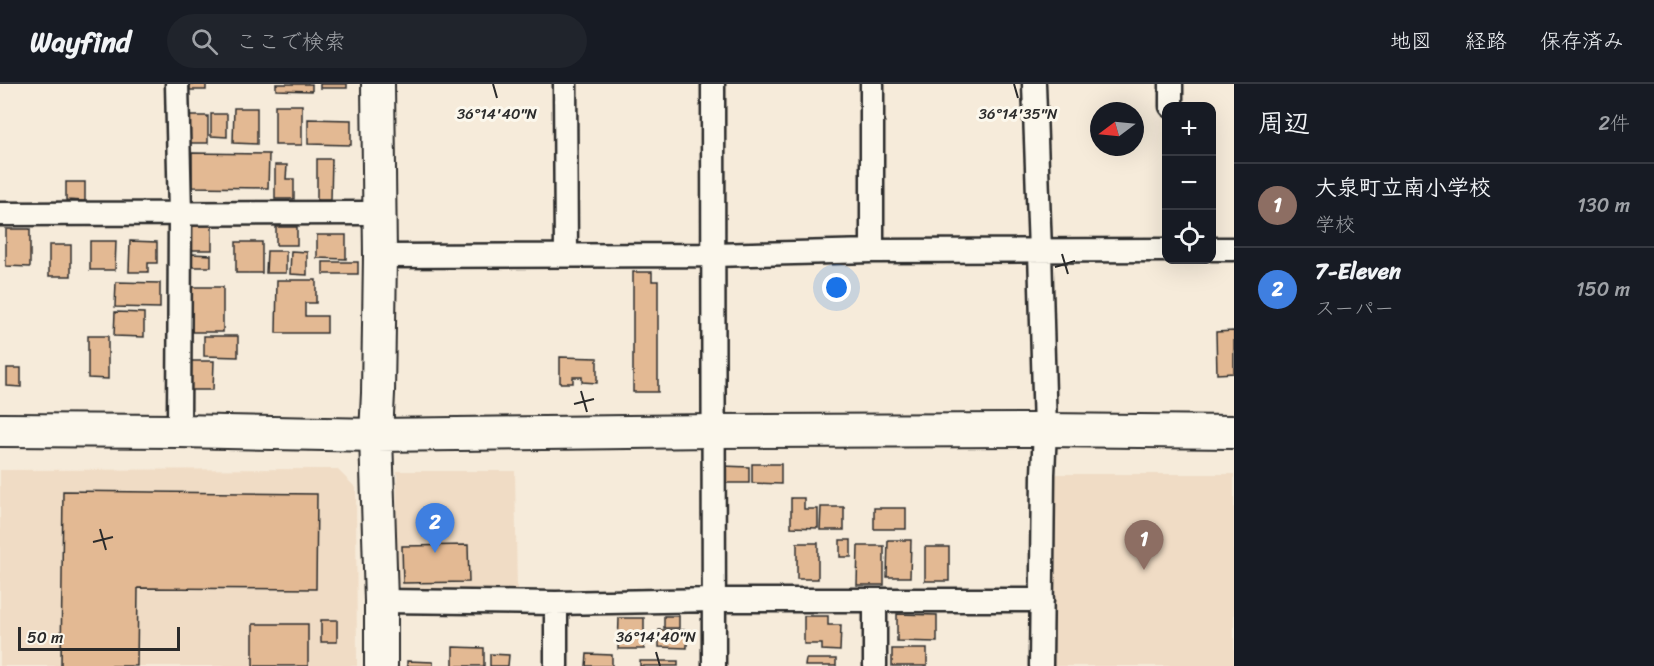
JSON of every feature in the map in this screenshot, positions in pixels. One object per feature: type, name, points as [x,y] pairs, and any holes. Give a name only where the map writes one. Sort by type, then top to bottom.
[{"type":"street","points":[[177,84],[180,214],[179,431]]},
{"type":"street","points":[[378,84],[380,256],[376,435],[381,666]]},
{"type":"street","points":[[565,84],[566,255]]},
{"type":"street","points":[[714,84],[714,666]]},
{"type":"street","points":[[872,84],[873,251]]},
{"type":"street","points":[[1034,84],[1045,430],[1041,666]]},
{"type":"street","points":[[1171,84],[1171,102]]},
{"type":"street","points":[[0,214],[378,213]]},
{"type":"street","points":[[1216,249],[1234,249]]},
{"type":"street","points":[[380,256],[1162,250]]},
{"type":"street","points":[[0,430],[376,435],[714,431],[1234,432]]},
{"type":"street","points":[[381,601],[556,603],[714,600],[1042,600]]},
{"type":"street","points":[[875,601],[875,666]]},
{"type":"street","points":[[556,603],[556,666]]},
{"type":"shaded area","points":[[337,469],[356,488],[357,666],[0,666],[0,470]]},
{"type":"shaded area","points":[[397,471],[515,471],[517,592],[403,590],[396,581]]},
{"type":"shaded area","points":[[1055,474],[1234,474],[1234,666],[1053,666]]},
{"type":"building","points":[[190,84],[206,84],[206,90],[190,90]]},
{"type":"building","points":[[276,84],[312,84],[312,91],[276,90]]},
{"type":"building","points":[[320,84],[347,84],[347,88],[320,88]]},
{"type":"building","points":[[275,105],[302,105],[302,145],[275,145]]},
{"type":"building","points":[[234,108],[257,108],[257,144],[233,143]]},
{"type":"building","points":[[211,114],[227,114],[227,137],[211,136]]},
{"type":"building","points":[[187,116],[208,116],[208,143],[187,143]]},
{"type":"building","points":[[308,119],[351,120],[351,145],[308,144]]},
{"type":"building","points":[[192,153],[269,154],[268,188],[192,187]]},
{"type":"building","points":[[317,159],[332,159],[331,200],[317,200]]},
{"type":"building","points":[[275,165],[287,165],[286,179],[294,179],[294,199],[275,199]]},
{"type":"building","points":[[66,182],[85,182],[85,201],[66,200]]},
{"type":"building","points":[[191,225],[212,225],[212,250],[190,250]]},
{"type":"building","points":[[276,227],[297,227],[297,245],[276,245]]},
{"type":"building","points":[[6,229],[30,229],[30,267],[6,266]]},
{"type":"building","points":[[317,235],[346,235],[346,259],[317,258]]},
{"type":"building","points":[[90,241],[116,241],[115,270],[90,270]]},
{"type":"building","points":[[130,241],[157,242],[157,263],[148,263],[148,272],[129,272]]},
{"type":"building","points":[[236,242],[262,242],[262,273],[236,273]]},
{"type":"building","points":[[49,245],[71,245],[71,276],[49,276]]},
{"type":"building","points":[[267,251],[286,251],[286,273],[266,273]]},
{"type":"building","points":[[291,251],[307,252],[307,275],[290,274]]},
{"type":"building","points":[[192,254],[211,255],[211,267],[192,267]]},
{"type":"building","points":[[323,262],[358,262],[358,274],[323,274]]},
{"type":"building","points":[[633,272],[652,272],[652,281],[658,281],[658,392],[633,392]]},
{"type":"building","points":[[277,280],[316,280],[316,303],[305,303],[305,316],[327,316],[327,333],[276,333]]},
{"type":"building","points":[[116,282],[160,283],[160,308],[115,307]]},
{"type":"building","points":[[189,287],[223,287],[223,332],[189,332]]},
{"type":"building","points":[[115,312],[144,313],[144,337],[114,336]]},
{"type":"building","points":[[1234,331],[1234,373],[1217,374],[1216,332]]},
{"type":"building","points":[[88,336],[108,336],[108,379],[88,378]]},
{"type":"building","points":[[204,336],[238,336],[238,357],[204,356]]},
{"type":"building","points":[[560,357],[597,358],[597,383],[582,382],[582,377],[573,377],[573,383],[560,383]]},
{"type":"building","points":[[186,361],[214,361],[213,390],[186,390]]},
{"type":"building","points":[[7,368],[21,368],[21,387],[7,386]]},
{"type":"building","points":[[752,464],[781,464],[781,484],[752,483]]},
{"type":"building","points":[[723,466],[749,467],[749,483],[723,483]]},
{"type":"building","points":[[63,491],[317,494],[316,589],[138,588],[137,666],[61,666]]},
{"type":"building","points":[[791,498],[804,498],[804,509],[818,509],[818,528],[791,527]]},
{"type":"building","points":[[821,507],[844,507],[844,530],[820,530]]},
{"type":"building","points":[[874,508],[906,508],[906,529],[874,529]]},
{"type":"building","points":[[840,540],[851,540],[851,557],[840,557]]},
{"type":"building","points":[[888,540],[911,540],[910,577],[887,577]]},
{"type":"building","points":[[797,543],[818,543],[818,579],[797,579]]},
{"type":"building","points":[[468,545],[469,582],[403,583],[402,546]]},
{"type":"building","points":[[858,546],[884,546],[884,585],[857,585]]},
{"type":"building","points":[[925,547],[949,547],[949,581],[925,581]]},
{"type":"building","points":[[897,614],[937,615],[937,642],[897,641]]},
{"type":"building","points":[[664,616],[679,616],[679,628],[664,628]]},
{"type":"building","points":[[804,616],[828,616],[828,625],[841,625],[840,651],[822,650],[822,644],[804,644]]},
{"type":"building","points":[[619,618],[644,618],[644,649],[618,649]]},
{"type":"building","points":[[321,620],[337,620],[337,642],[321,642]]},
{"type":"building","points":[[253,624],[308,624],[308,666],[253,666]]},
{"type":"building","points":[[659,630],[687,630],[687,648],[659,647]]},
{"type":"building","points":[[453,647],[484,648],[484,666],[453,666]]},
{"type":"building","points":[[892,649],[927,649],[927,666],[892,666]]},
{"type":"building","points":[[490,654],[509,655],[508,666],[490,666]]},
{"type":"building","points":[[587,654],[612,655],[612,666],[586,666]]},
{"type":"building","points":[[806,659],[836,659],[836,666],[805,666]]},
{"type":"building","points":[[407,661],[433,662],[433,666],[407,666]]},
{"type":"building","points":[[640,661],[678,661],[678,666],[640,666]]},
{"type":"place","name":"7-Eleven","points":[[435,553]]},
{"type":"place","name":"大泉町立南小学校","points":[[1144,570]]}]
